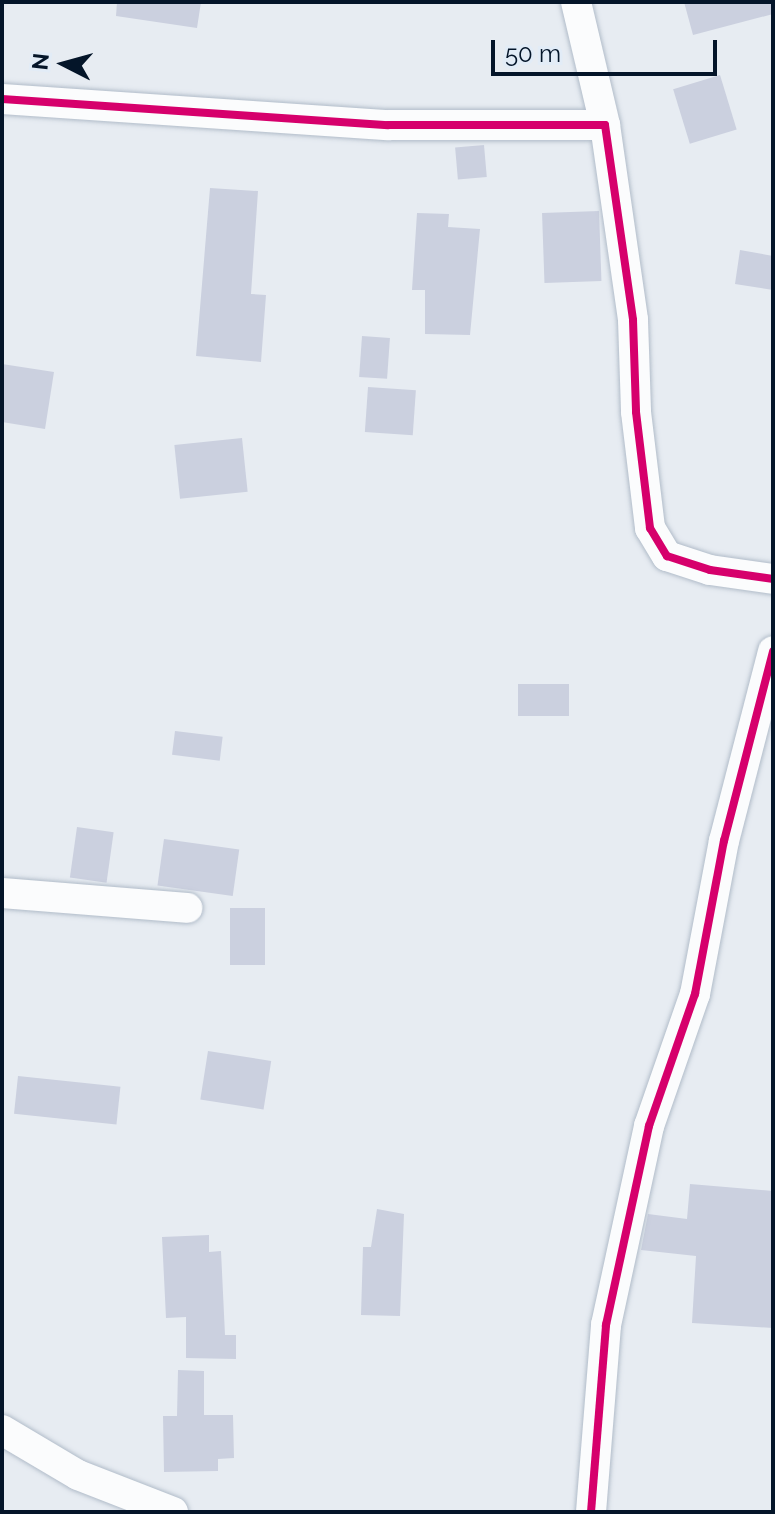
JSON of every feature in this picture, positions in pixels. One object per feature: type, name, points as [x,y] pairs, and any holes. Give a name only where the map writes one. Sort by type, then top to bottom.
[{"type":"street","points":[[576,2],[605,125],[633,320],[636,412],[650,528],[667,556],[710,570],[773,579]]},
{"type":"street","points":[[2,99],[388,125],[605,125]]},
{"type":"street","points":[[591,1512],[606,1325],[649,1126],[695,994],[724,841],[773,651]]},
{"type":"street","points":[[2,893],[187,908]]},
{"type":"street","points":[[2,1430],[78,1475],[173,1512]]},
{"type":"building","points":[[117,2],[201,2],[197,28],[116,16]]},
{"type":"building","points":[[684,2],[773,2],[773,14],[693,35]]},
{"type":"building","points":[[720,75],[737,130],[690,144],[673,89]]},
{"type":"building","points":[[484,145],[487,177],[458,179],[455,148]]},
{"type":"building","points":[[210,188],[258,191],[251,294],[266,295],[261,362],[196,356]]},
{"type":"building","points":[[599,211],[601,281],[544,283],[542,213]]},
{"type":"building","points":[[417,213],[449,214],[448,227],[480,229],[470,335],[425,334],[425,290],[412,290]]},
{"type":"building","points":[[740,250],[773,256],[773,290],[735,284]]},
{"type":"building","points":[[362,336],[390,338],[387,379],[359,377]]},
{"type":"building","points":[[2,364],[54,372],[45,429],[2,422]]},
{"type":"building","points":[[368,387],[416,390],[413,435],[365,432]]},
{"type":"building","points":[[242,438],[248,492],[180,499],[174,445]]},
{"type":"building","points":[[518,684],[569,684],[569,716],[518,716]]},
{"type":"building","points":[[175,731],[223,737],[220,761],[172,755]]},
{"type":"building","points":[[77,827],[114,832],[107,883],[70,878]]},
{"type":"building","points":[[164,839],[239,850],[233,896],[157,886]]},
{"type":"building","points":[[230,908],[265,908],[265,965],[230,965]]},
{"type":"building","points":[[208,1051],[271,1061],[264,1109],[200,1099]]},
{"type":"building","points":[[18,1076],[120,1087],[116,1125],[14,1114]]},
{"type":"building","points":[[690,1184],[773,1191],[773,1328],[692,1323],[696,1256],[641,1250],[648,1214],[687,1219]]},
{"type":"building","points":[[377,1209],[404,1214],[400,1316],[361,1315],[363,1247],[371,1247]]},
{"type":"building","points":[[209,1235],[209,1252],[221,1251],[225,1335],[236,1335],[236,1359],[186,1358],[186,1317],[166,1318],[162,1237]]},
{"type":"building","points":[[178,1370],[204,1371],[204,1415],[233,1415],[234,1458],[218,1459],[218,1471],[164,1472],[163,1416],[177,1416]]},
{"type":"cycle path","points":[[2,99],[388,125],[605,125],[633,320],[636,412],[650,528],[667,556],[710,570],[773,579]]},
{"type":"cycle path","points":[[591,1512],[606,1325],[649,1126],[695,994],[724,841],[773,651]]}]
